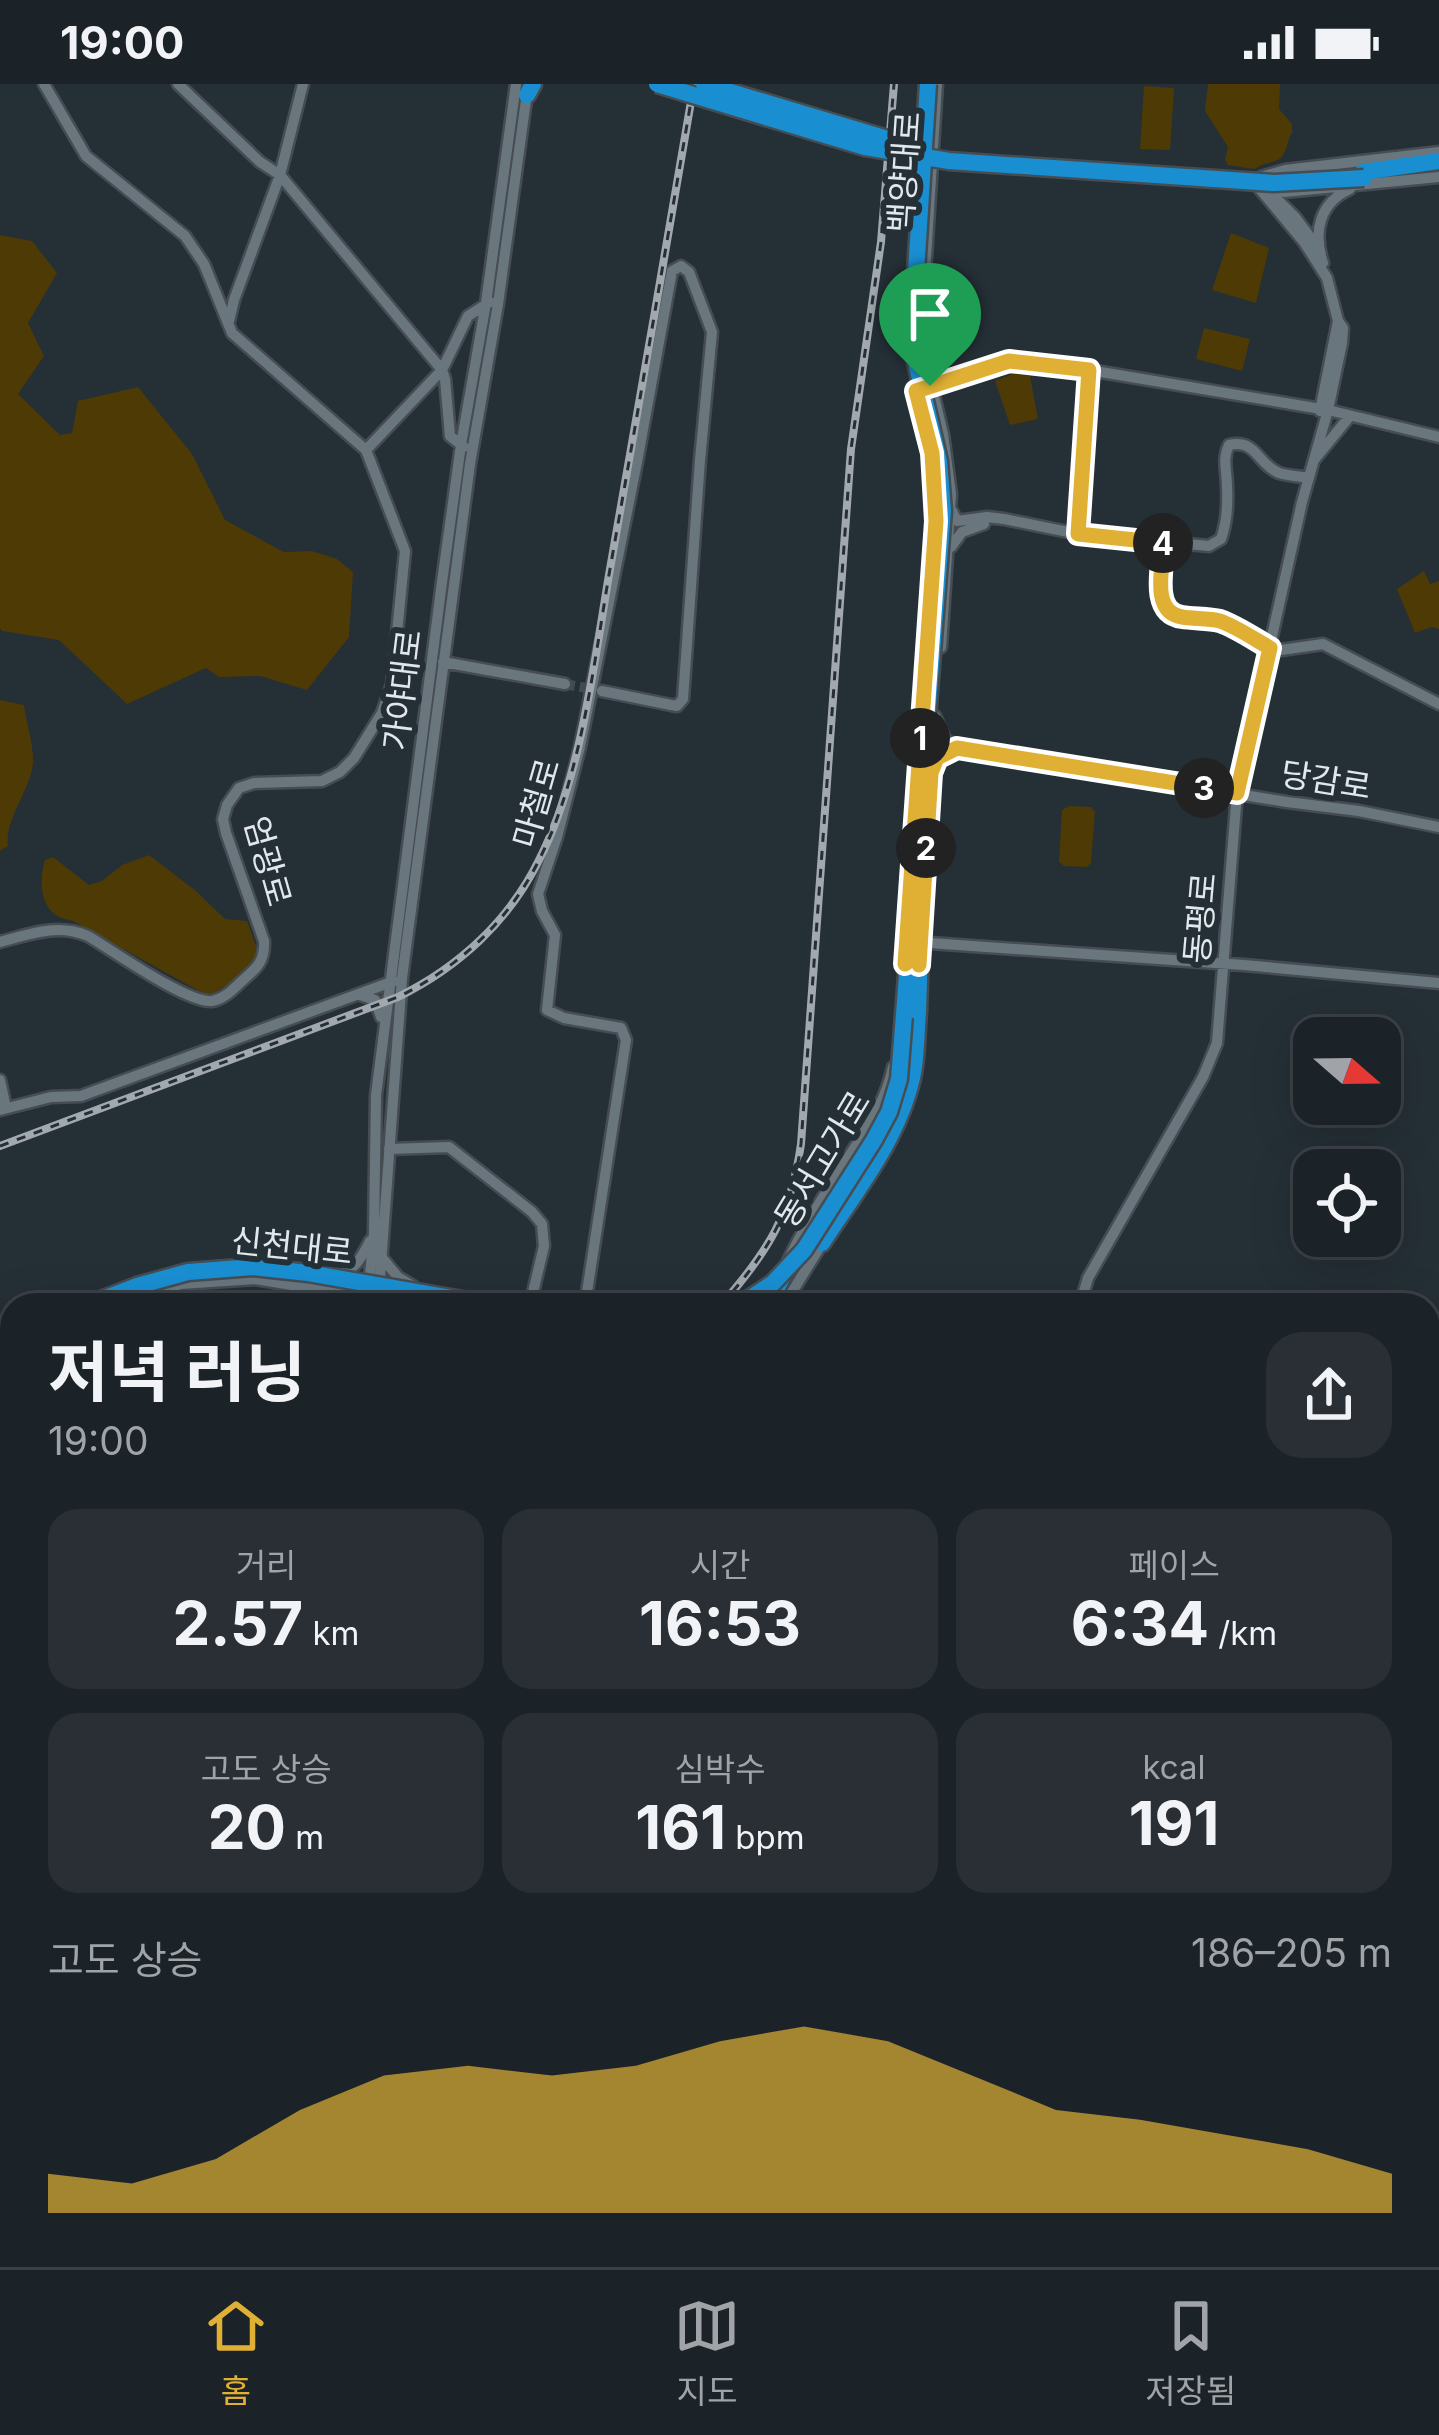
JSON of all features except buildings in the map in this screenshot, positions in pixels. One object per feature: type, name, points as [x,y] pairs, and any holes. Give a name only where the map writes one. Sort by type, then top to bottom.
[{"type":"highway","points":[[657,84],[865,147],[914,146]]},
{"type":"highway","points":[[680,84],[914,146]]},
{"type":"highway","points":[[704,84],[866,134],[947,152],[1237,175],[1363,179],[1439,164]]},
{"type":"highway","points":[[722,84],[914,146]]},
{"type":"highway","name":"동서고가로","points":[[769,1293],[814,1246],[880,1143],[899,1101],[909,1059],[949,505],[919,324],[930,84]]},
{"type":"highway","name":"동서고가로","points":[[757,1293],[804,1250],[862,1160],[889,1112],[903,1060],[943,511],[939,460],[916,362],[913,319],[930,84]]},
{"type":"highway","points":[[819,1250],[899,1118],[915,1061],[920,879]]},
{"type":"highway","points":[[777,1293],[888,1093],[897,1051],[903,955],[912,939]]},
{"type":"highway","points":[[119,1293],[188,1272],[254,1267],[422,1293]]},
{"type":"highway","points":[[139,1293],[191,1277],[251,1273],[385,1293]]},
{"type":"main road","name":"엄광로","points":[[0,942],[45,930],[71,929],[185,994],[206,1001],[224,996],[260,964],[264,941],[226,833],[227,805],[244,785],[322,781],[354,758],[382,713],[392,685],[405,550],[366,450],[232,332],[204,264],[185,236],[86,156],[44,84]]},
{"type":"main road","points":[[178,84],[280,175],[442,370],[450,436],[466,448]]},
{"type":"main road","points":[[229,323],[280,175],[303,84]]},
{"type":"main road","name":"백양대로","points":[[781,1293],[819,1250],[884,1136],[903,1097],[914,1051],[919,965],[912,939],[936,505],[932,453],[907,334],[914,146],[930,84]]},
{"type":"main road","name":"백양대로","points":[[776,1293],[811,1218],[885,1094],[903,1011],[931,773],[926,743],[935,716],[951,508],[948,462],[930,386],[922,321],[934,130],[930,84]]},
{"type":"main road","name":"가야대로","points":[[374,1293],[376,1095],[466,448],[524,90]]},
{"type":"main road","points":[[934,130],[914,146],[932,156],[1252,180],[1285,192],[1363,179]]},
{"type":"main road","points":[[1252,180],[1285,170],[1439,164]]},
{"type":"main road","points":[[1327,278],[1318,249],[1324,212],[1363,179]]},
{"type":"main road","points":[[1252,180],[1282,203],[1318,249]]},
{"type":"main road","name":"동평로","points":[[1084,1293],[1090,1274],[1209,1066],[1217,1043],[1237,793],[1318,422],[1342,343],[1343,328],[1327,278],[1304,242],[1252,180]]},
{"type":"main road","points":[[913,191],[917,184],[925,184],[930,192]]},
{"type":"main road","name":"마철로","points":[[587,1293],[626,1040],[621,1028],[564,1018],[547,1010],[554,935],[534,895],[557,837],[596,690],[672,271],[677,266],[685,268],[712,332],[683,699],[602,685],[596,690]]},
{"type":"main road","points":[[366,450],[442,370],[468,316],[492,301]]},
{"type":"main road","points":[[916,391],[1009,361],[1324,410],[1439,437]]},
{"type":"main road","points":[[1078,534],[1089,370]]},
{"type":"main road","points":[[1312,462],[1350,416]]},
{"type":"main road","points":[[951,508],[957,521],[987,518],[1078,534],[1209,546],[1221,539],[1227,508],[1224,456],[1233,443],[1251,448],[1275,471],[1309,478]]},
{"type":"main road","name":"가야대로","points":[[392,982],[443,662],[466,448]]},
{"type":"main road","points":[[949,550],[972,527],[1017,523]]},
{"type":"main road","points":[[1164,543],[1161,591],[1170,613],[1216,620],[1270,648],[1323,644],[1439,704]]},
{"type":"main road","points":[[443,662],[565,684]]},
{"type":"main road","points":[[931,773],[937,758],[957,748],[945,740],[935,716]]},
{"type":"main road","name":"당감로","points":[[926,743],[1439,827]]},
{"type":"main road","points":[[912,939],[1439,983]]},
{"type":"main road","points":[[389,1017],[389,968],[395,947]]},
{"type":"main road","points":[[905,964],[913,958],[919,965]]},
{"type":"main road","points":[[364,993],[389,968]]},
{"type":"main road","points":[[0,1080],[3,1109],[51,1097],[81,1096],[392,982]]},
{"type":"main road","points":[[364,993],[389,1017]]},
{"type":"main road","name":"가야대로","points":[[375,1282],[383,1259],[389,1149],[389,1017]]},
{"type":"main road","points":[[389,1149],[449,1147],[532,1212],[545,1233],[532,1293]]},
{"type":"main road","points":[[334,1275],[358,1263],[374,1233]]},
{"type":"main road","points":[[799,1293],[819,1250]]},
{"type":"main road","points":[[383,1259],[409,1285],[427,1291]]},
{"type":"main road","name":"신천대로","points":[[110,1293],[177,1271],[220,1265],[266,1265],[439,1293]]},
{"type":"main road","name":"신천대로","points":[[153,1293],[224,1279],[266,1280],[341,1293]]},
{"type":"shaded area","points":[[1208,84],[1280,84],[1279,109],[1292,124],[1292,132],[1279,159],[1254,169],[1228,165],[1228,147],[1205,111]]},
{"type":"shaded area","points":[[1144,86],[1174,88],[1170,150],[1140,149]]},
{"type":"shaded area","points":[[1231,233],[1269,248],[1256,303],[1212,290]]},
{"type":"shaded area","points":[[0,235],[32,241],[57,273],[28,323],[44,356],[18,394],[60,435],[72,433],[78,401],[138,387],[192,454],[225,520],[284,552],[312,551],[337,559],[353,572],[349,637],[307,690],[260,676],[219,677],[206,668],[127,704],[59,640],[2,631]]},
{"type":"shaded area","points":[[1204,328],[1250,339],[1242,371],[1196,359]]},
{"type":"shaded area","points":[[1015,373],[1030,376],[1038,419],[1010,425],[995,381]]},
{"type":"shaded area","points":[[1424,571],[1430,584],[1439,581],[1439,629],[1415,633],[1397,589]]},
{"type":"shaded area","points":[[0,700],[24,705],[33,763],[10,825],[8,846],[0,851]]},
{"type":"shaded area","points":[[1091,807],[1095,812],[1087,867],[1059,862],[1062,810]]},
{"type":"shaded area","points":[[149,855],[225,919],[247,921],[258,962],[208,996],[57,916],[45,901],[45,860],[53,857],[89,885]]},
{"type":"tunnel","points":[[565,684],[597,690]]},
{"type":"railway","points":[[0,1146],[398,997],[462,957],[527,882],[554,827],[585,718],[694,84]]},
{"type":"railway","points":[[731,1293],[784,1212],[801,1144],[851,449],[881,242],[894,84]]},
{"type":"route","points":[[1009,361],[1089,370],[1078,534],[1164,543],[1161,591],[1170,613],[1216,620],[1270,648],[1237,793],[957,748],[937,758],[931,773],[919,965],[913,958],[905,964],[905,932],[936,521],[932,453],[916,391],[930,386],[1009,361]]}]
